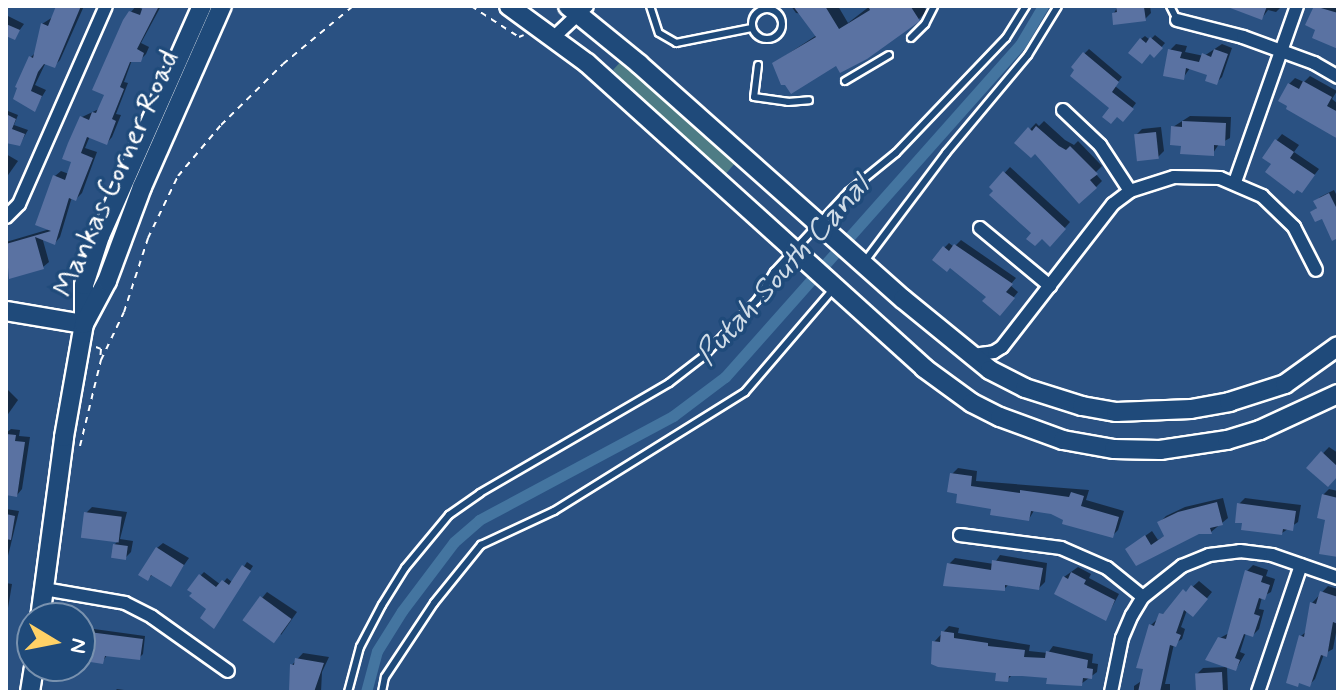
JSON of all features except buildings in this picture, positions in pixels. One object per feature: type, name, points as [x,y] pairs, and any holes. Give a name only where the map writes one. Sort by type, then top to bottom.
[{"type":"street","points":[[6,217],[19,204],[106,6]]},
{"type":"street","name":"Mankas Corner Road","points":[[84,324],[84,285],[100,236],[202,6]]},
{"type":"street","name":"Mankas Corner Road","points":[[84,324],[107,281],[142,187],[222,6]]},
{"type":"street","points":[[509,6],[554,37],[658,126],[924,368],[972,403],[1063,440],[1138,450],[1192,447],[1260,430],[1338,394]]},
{"type":"street","points":[[1235,182],[1297,6]]},
{"type":"street","points":[[554,37],[576,8],[858,260],[990,370],[1053,398],[1116,412],[1154,413],[1229,402],[1285,384],[1338,346]]},
{"type":"street","points":[[1177,20],[1205,25],[1281,51],[1338,77]]},
{"type":"street","points":[[1063,110],[1100,145],[1130,191]]},
{"type":"street","points":[[973,355],[994,352],[1025,323],[1095,223],[1130,191],[1174,177],[1197,176],[1235,182],[1277,208],[1294,227],[1316,270]]},
{"type":"street","points":[[980,228],[1050,286]]},
{"type":"street","points":[[6,311],[84,324],[64,437],[42,602]]},
{"type":"street","points":[[960,535],[1075,552],[1107,568],[1143,597]]},
{"type":"street","points":[[1111,692],[1122,638],[1143,597],[1182,566],[1209,555],[1240,551],[1272,555],[1338,578]]},
{"type":"street","points":[[1258,692],[1301,565]]},
{"type":"street","points":[[44,589],[125,603],[152,617],[228,671]]},
{"type":"lane","points":[[650,6],[659,33],[676,43],[752,28]]},
{"type":"lane","points":[[911,38],[925,24],[934,6]]},
{"type":"lane","points":[[348,692],[360,647],[382,605],[429,536],[449,515],[480,493],[669,383],[704,356],[823,227],[848,192],[896,153],[995,50],[1026,6]]},
{"type":"lane","points":[[858,260],[1028,55],[1058,6]]},
{"type":"lane","points":[[1170,6],[1177,20]]},
{"type":"lane","points":[[757,9],[777,14],[781,23],[779,32],[767,39],[758,36],[752,28],[757,9]]},
{"type":"lane","points":[[845,81],[889,55]]},
{"type":"lane","points":[[758,65],[754,97],[809,100]]},
{"type":"lane","points":[[382,692],[385,677],[434,603],[481,545],[554,511],[745,392],[833,287]]},
{"type":"path","points":[[80,446],[101,360],[124,312],[148,238],[178,176],[221,125],[283,64],[353,6]]},
{"type":"path","points":[[471,6],[519,37],[526,32]]},
{"type":"path","points":[[96,347],[101,349],[98,357],[101,360]]},
{"type":"green space","points":[[624,58],[738,160],[722,178],[613,70]]},
{"type":"waterway","name":"Putah South Canal","points":[[366,692],[377,651],[402,611],[454,542],[479,520],[673,416],[725,377],[1020,45],[1043,6]]}]
